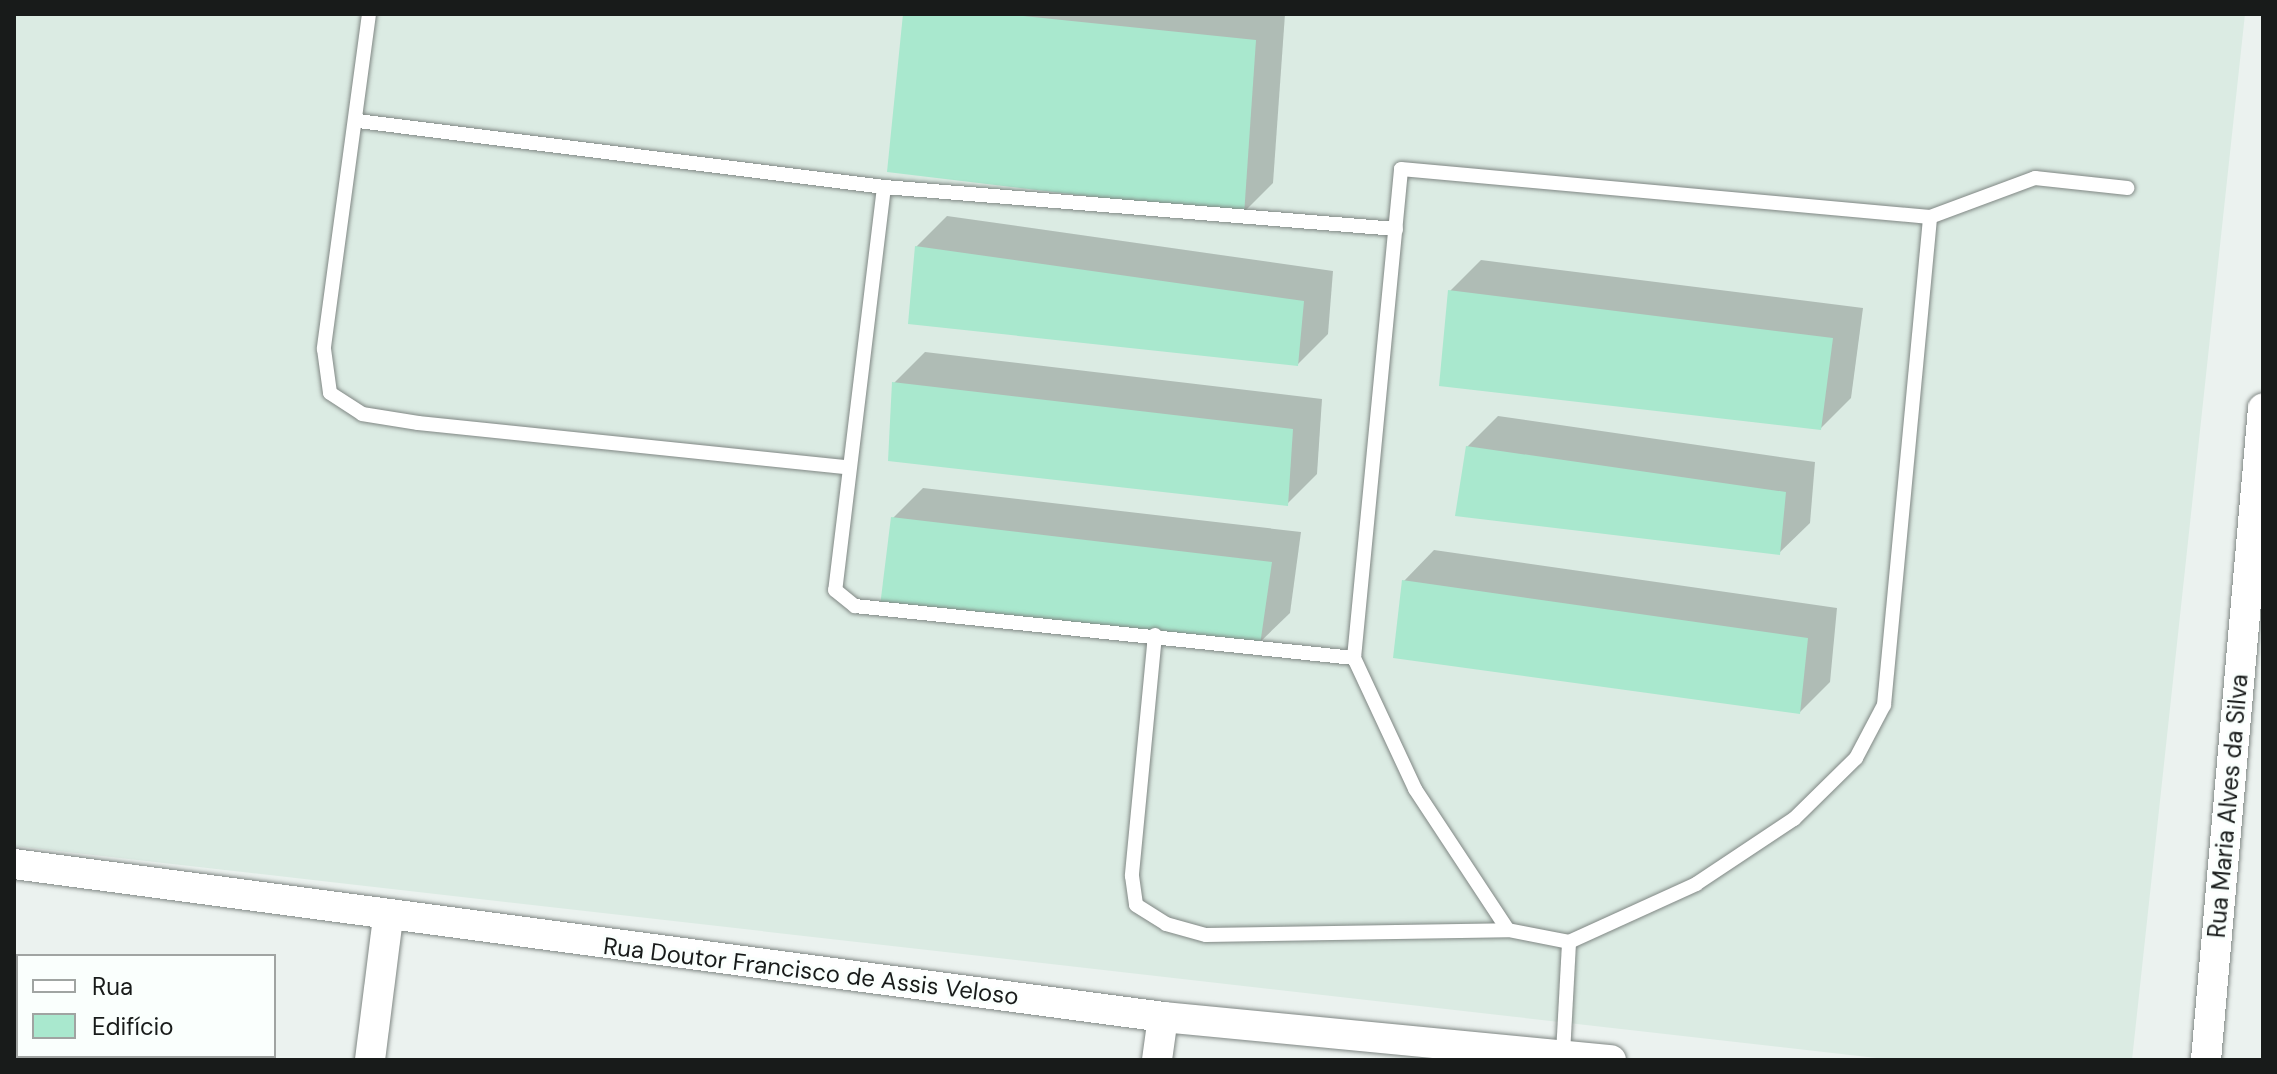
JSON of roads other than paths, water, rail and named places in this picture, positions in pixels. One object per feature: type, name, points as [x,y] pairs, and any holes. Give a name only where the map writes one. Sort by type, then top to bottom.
[{"type":"street","name":"Rua Maria Alves da Silva","points":[[2206,1060],[2263,408]]},
{"type":"street","name":"Rua Doutor Francisco de Assis Veloso","points":[[14,864],[388,917],[1411,1048],[1563,1054],[1611,1060]]},
{"type":"street","points":[[370,1060],[388,917]]},
{"type":"street","points":[[1157,1060],[1163,1017]]},
{"type":"lane","points":[[369,14],[358,121],[324,349],[330,393],[362,414],[418,423],[847,467]]},
{"type":"lane","points":[[358,121],[884,187],[1396,229]]},
{"type":"lane","points":[[1508,930],[1415,789],[1354,658],[1401,169],[1930,217],[2035,178],[2127,188]]},
{"type":"lane","points":[[884,187],[847,467],[835,590],[855,606],[1354,658]]},
{"type":"lane","points":[[1155,635],[1132,876],[1136,905],[1166,924],[1206,935],[1508,930],[1569,942],[1696,884],[1794,819],[1856,758],[1884,705],[1930,217]]},
{"type":"lane","points":[[1563,1054],[1569,942]]}]
